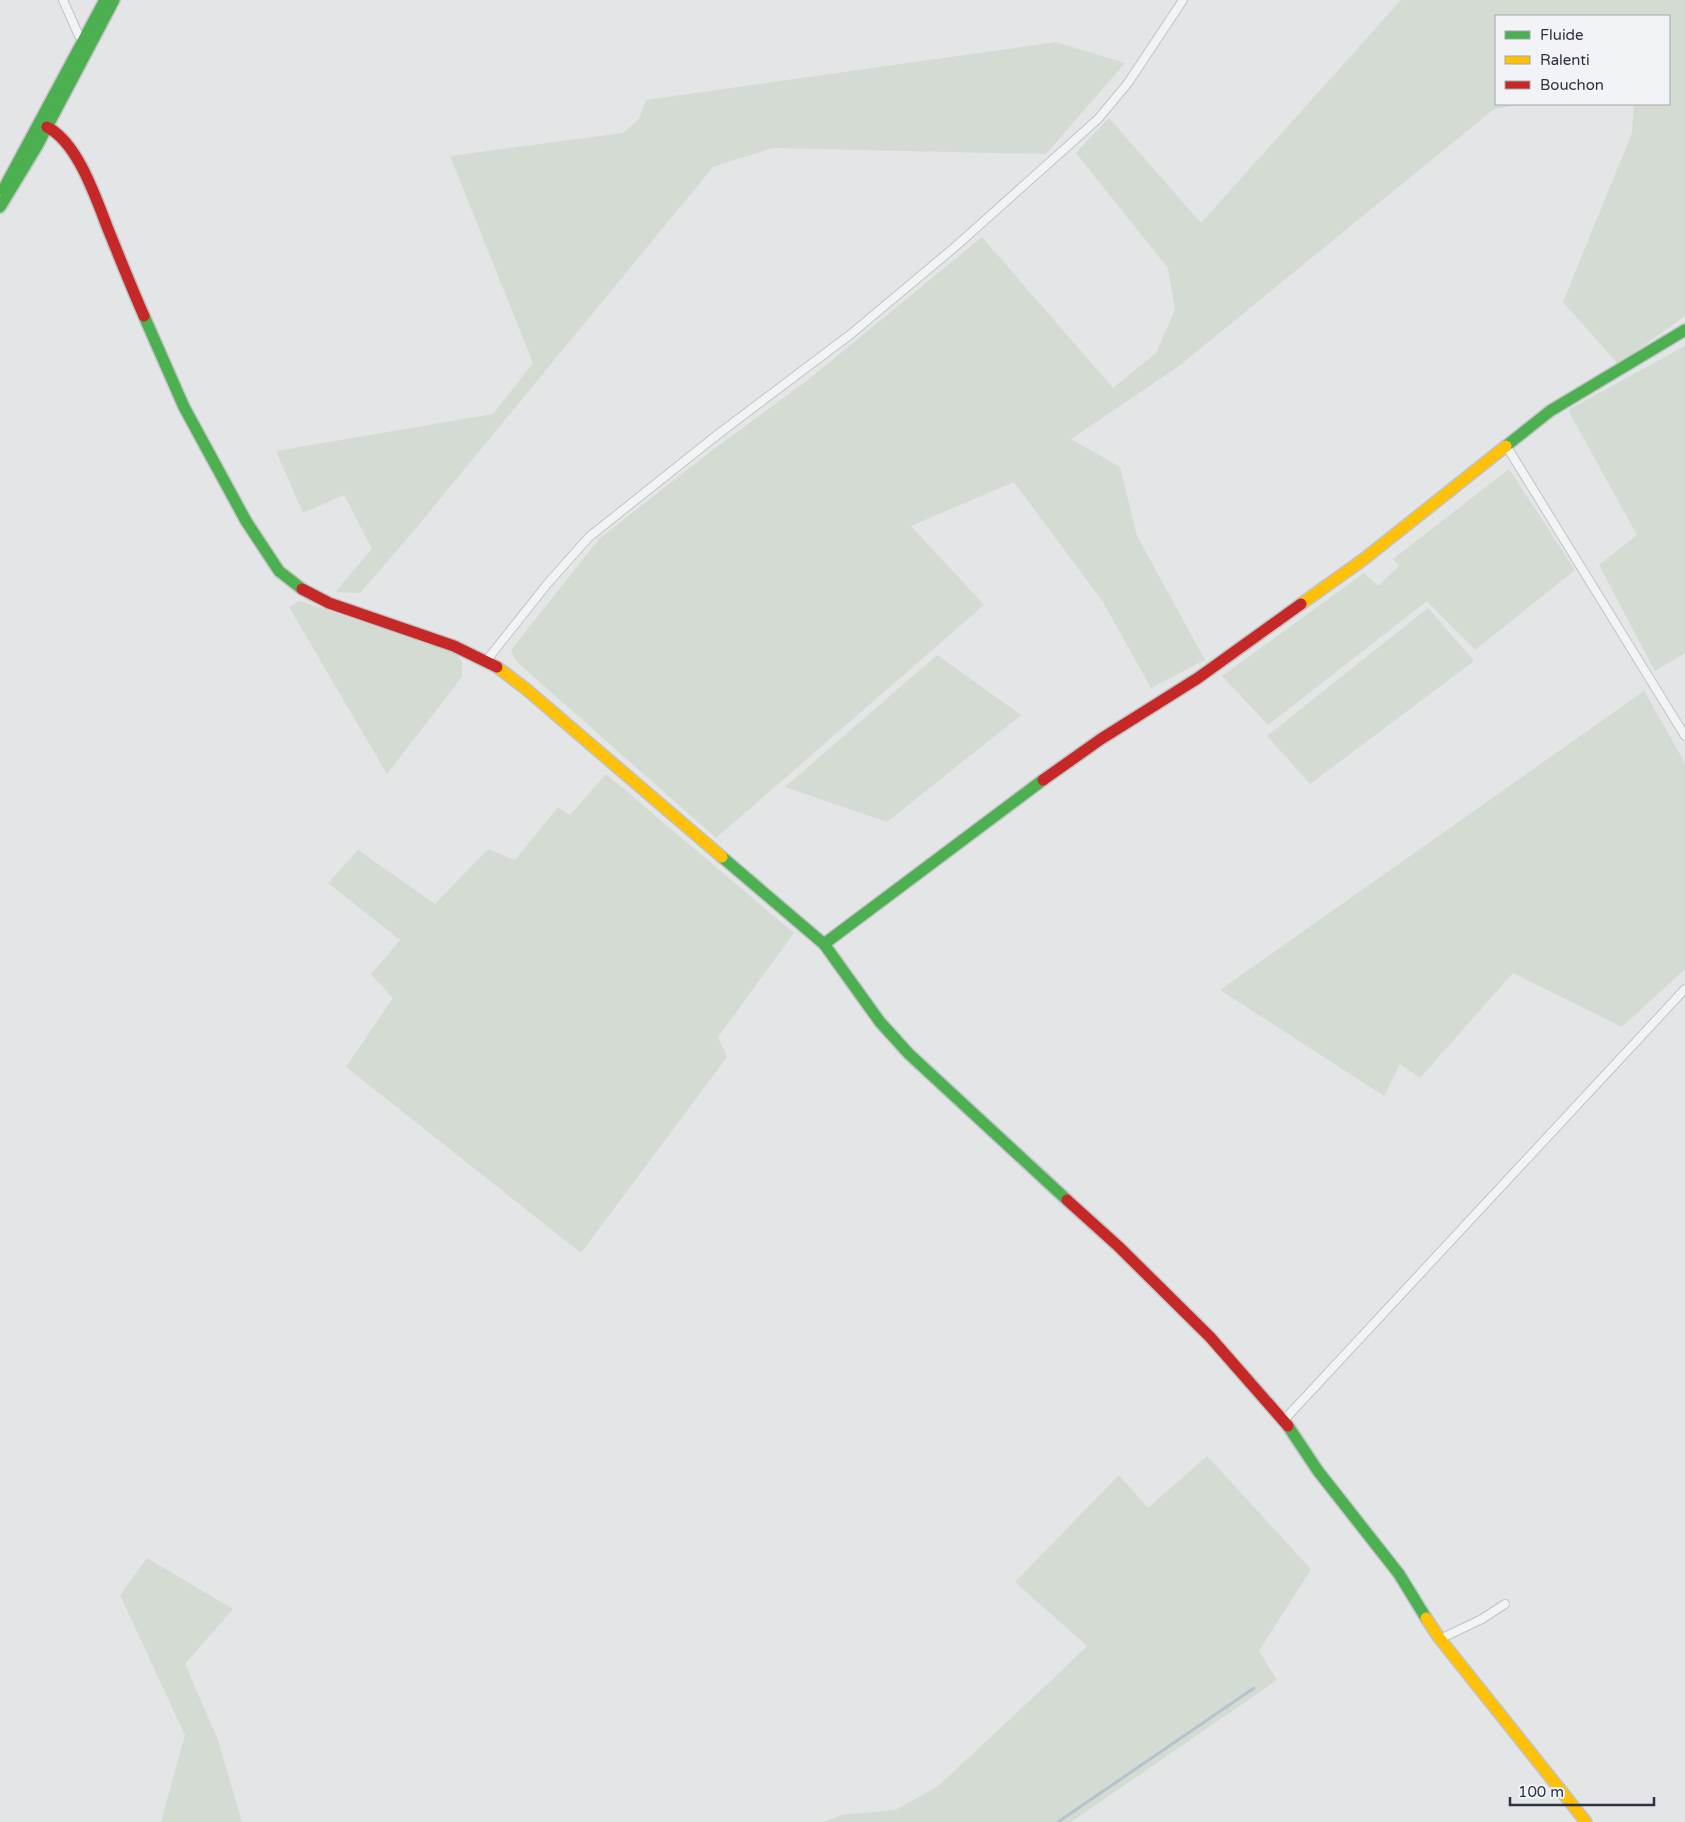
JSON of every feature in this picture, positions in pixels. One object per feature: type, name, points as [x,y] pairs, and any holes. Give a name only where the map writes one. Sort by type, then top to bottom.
[{"type":"street","points":[[63,0],[79,36],[84,37],[96,34]]},
{"type":"street","points":[[0,207],[47,127],[66,82],[86,49],[84,37],[105,0]]},
{"type":"street","points":[[0,197],[32,133],[96,34],[114,0]]},
{"type":"street","points":[[486,661],[548,583],[589,537],[717,435],[852,334],[956,246],[1098,119],[1128,83],[1183,0]]},
{"type":"street","points":[[47,127],[71,149],[86,174],[138,302],[184,407],[246,521],[279,570],[303,590],[329,603],[454,646],[486,661],[526,689],[824,944],[880,1022],[908,1054],[1153,1280],[1210,1337],[1284,1420],[1318,1471],[1399,1574],[1440,1638],[1586,1822]]},
{"type":"street","points":[[32,133],[47,127]]},
{"type":"street","points":[[824,944],[1056,770],[1101,739],[1198,678],[1356,564],[1550,411],[1685,330]]},
{"type":"street","points":[[1507,446],[1685,736]]},
{"type":"street","points":[[1284,1420],[1685,989]]},
{"type":"street","points":[[1440,1638],[1482,1619],[1505,1604]]},
{"type":"shaded area","points":[[1401,0],[1685,0],[1685,316],[1618,364],[1563,302],[1632,133],[1634,105],[1670,105],[1670,15],[1495,15],[1495,105],[1516,105],[1494,109],[1179,366],[1071,439],[1120,467],[1137,536],[1205,660],[1151,688],[1103,602],[1014,482],[911,526],[984,605],[716,838],[517,662],[511,650],[599,539],[702,458],[809,379],[982,237],[1113,388],[1156,353],[1175,310],[1168,268],[1076,153],[1109,118],[1201,223]]},
{"type":"shaded area","points":[[1056,42],[1125,63],[1046,154],[772,148],[713,167],[412,533],[360,593],[335,592],[372,549],[344,495],[303,513],[276,451],[493,414],[533,363],[450,156],[623,133],[639,119],[646,100]]},
{"type":"shaded area","points":[[1685,346],[1685,653],[1655,671],[1599,565],[1637,535],[1568,410]]},
{"type":"shaded area","points":[[1509,469],[1575,570],[1475,650],[1427,601],[1268,725],[1222,676],[1364,573],[1378,586],[1399,566],[1393,559]]},
{"type":"shaded area","points":[[300,601],[457,654],[462,662],[462,677],[387,774],[289,607]]},
{"type":"shaded area","points":[[1428,608],[1474,661],[1310,784],[1267,736]]},
{"type":"shaded area","points":[[937,655],[1021,715],[887,822],[785,787]]},
{"type":"shaded area","points":[[1644,691],[1685,763],[1685,969],[1622,1027],[1513,973],[1420,1078],[1400,1064],[1384,1096],[1220,990]]},
{"type":"shaded area","points":[[606,774],[794,933],[718,1037],[727,1057],[581,1253],[346,1067],[393,998],[371,974],[400,940],[328,883],[358,850],[435,904],[488,849],[515,860],[558,807],[570,815]]},
{"type":"shaded area","points":[[1207,1456],[1311,1569],[1259,1651],[1277,1680],[1071,1822],[823,1822],[842,1815],[895,1810],[937,1787],[1055,1677],[1087,1646],[1015,1582],[1119,1475],[1148,1508]]},
{"type":"shaded area","points":[[147,1558],[233,1609],[185,1664],[218,1740],[242,1822],[161,1822],[185,1735],[120,1595]]},
{"type":"waterway","points":[[1058,1822],[1254,1688]]},
{"type":"traffic: fast","points":[[3,190],[105,0]]},
{"type":"traffic: fast","points":[[0,207],[37,146],[114,0]]},
{"type":"traffic: fast","points":[[144,316],[184,407],[246,521],[279,571],[302,589]]},
{"type":"traffic: fast","points":[[1506,446],[1550,411],[1685,330]]},
{"type":"traffic: fast","points":[[824,944],[1043,780]]},
{"type":"traffic: fast","points":[[722,857],[824,944],[880,1022],[909,1054],[1067,1200]]},
{"type":"traffic: fast","points":[[1288,1426],[1318,1471],[1399,1574],[1426,1618]]},
{"type":"traffic: slow","points":[[1301,604],[1364,559],[1506,446]]},
{"type":"traffic: slow","points":[[497,667],[526,689],[722,857]]},
{"type":"traffic: slow","points":[[1426,1618],[1440,1639],[1586,1822]]},
{"type":"traffic: jam","points":[[47,127],[69,146],[86,174],[144,316]]},
{"type":"traffic: jam","points":[[302,589],[329,603],[454,646],[497,667]]},
{"type":"traffic: jam","points":[[1043,780],[1101,739],[1198,678],[1301,604]]},
{"type":"traffic: jam","points":[[1067,1200],[1118,1246],[1210,1337],[1288,1426]]}]
